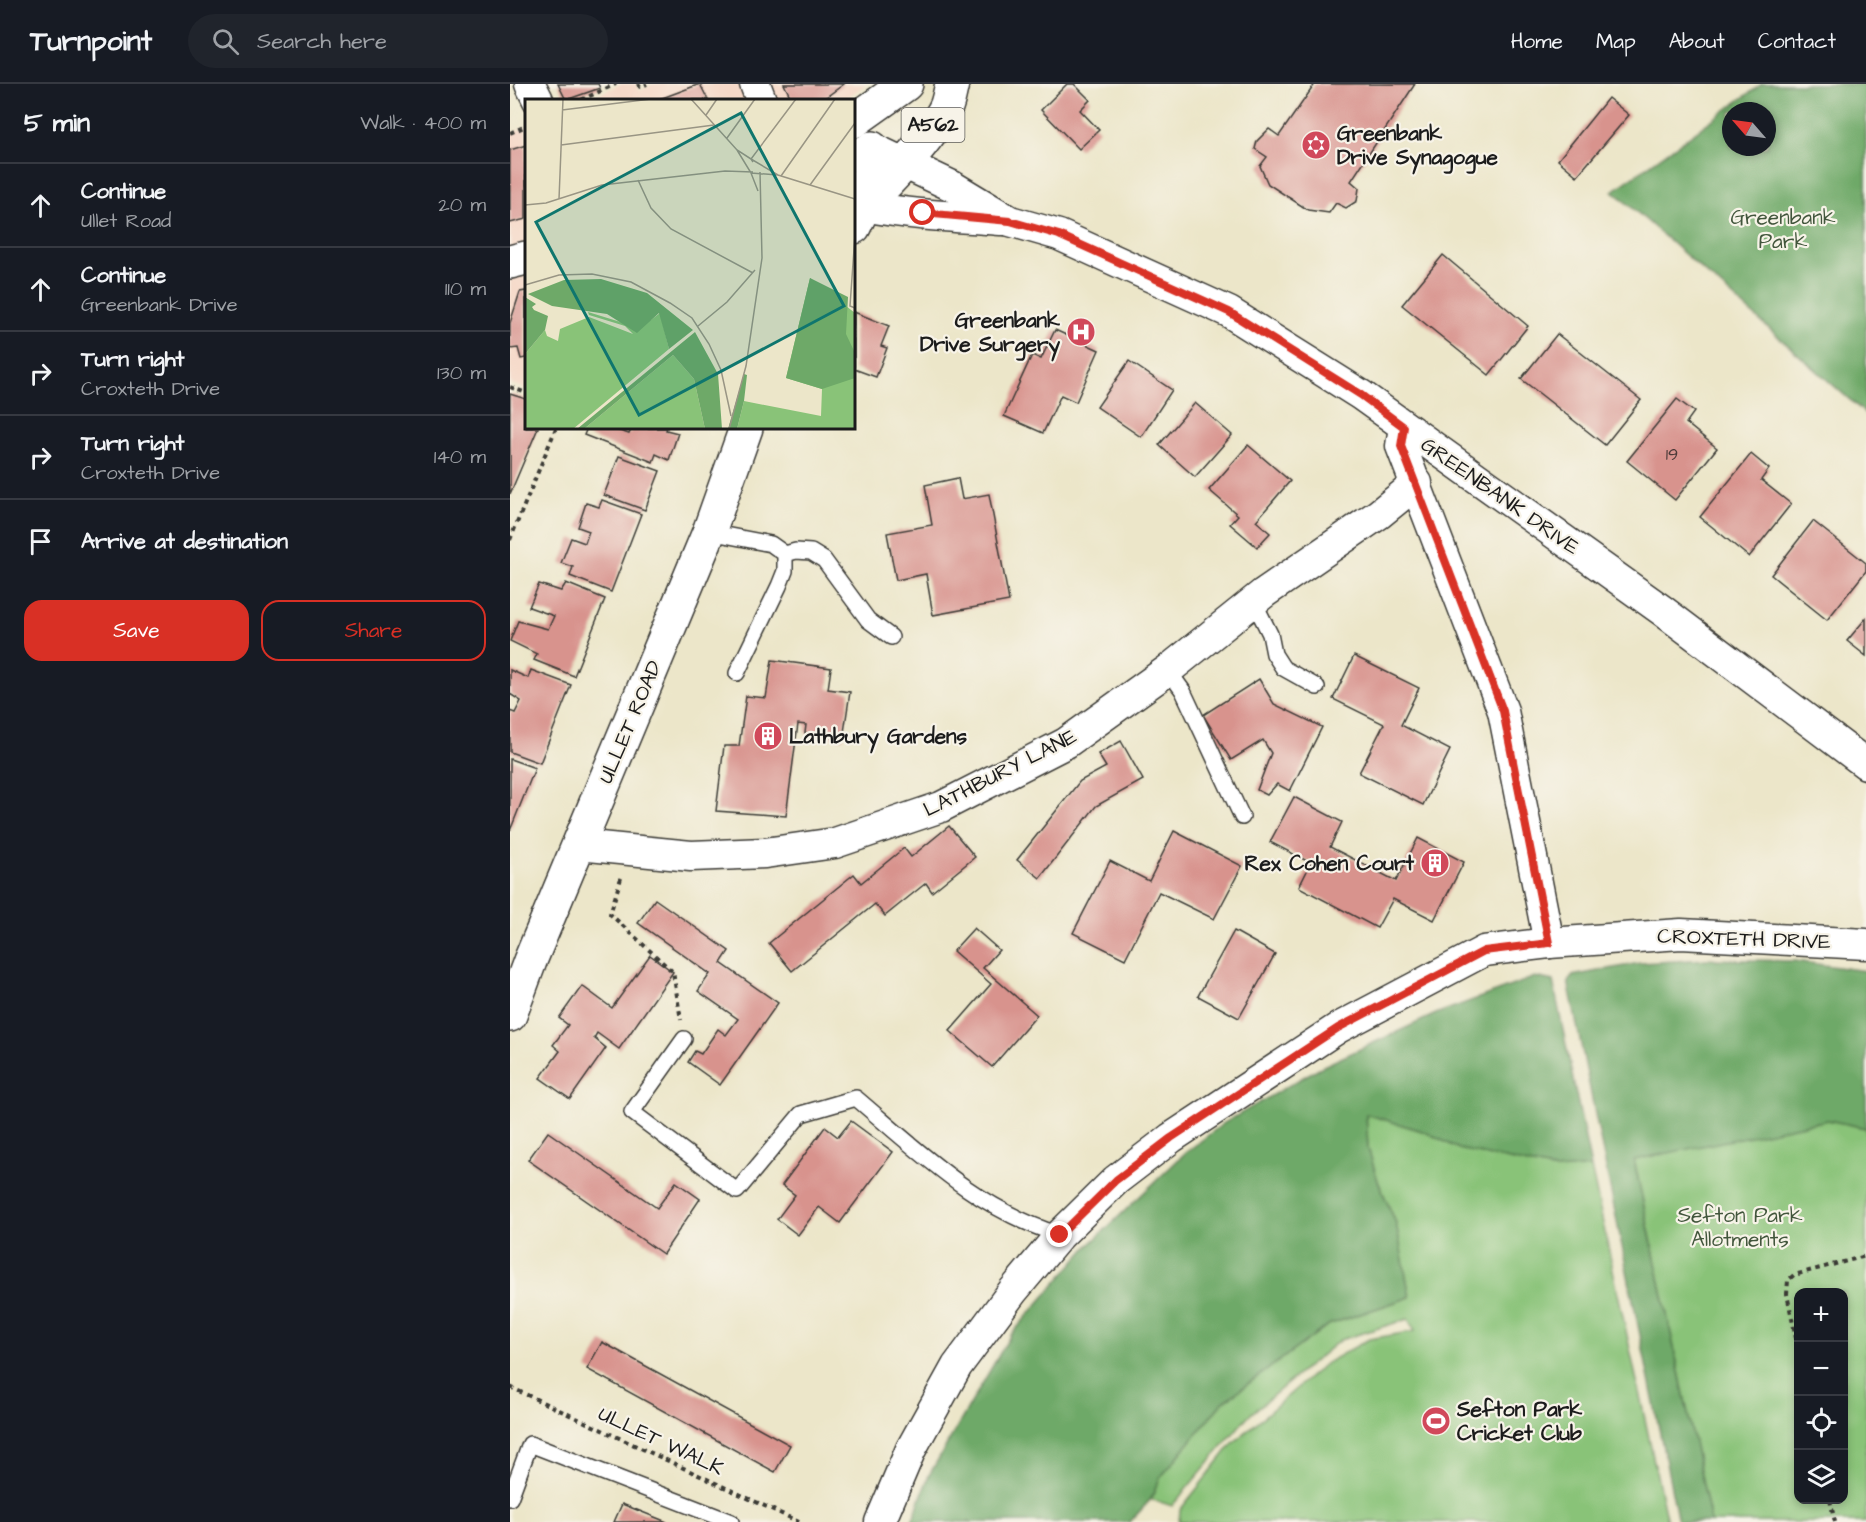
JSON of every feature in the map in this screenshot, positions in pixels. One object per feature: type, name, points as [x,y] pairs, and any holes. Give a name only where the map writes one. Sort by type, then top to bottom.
[{"type":"main road","name":"A562","points":[[855,120],[906,84]]},
{"type":"main road","name":"A562","points":[[857,214],[905,163],[946,108],[952,84]]},
{"type":"main road","points":[[857,214],[863,152]]},
{"type":"main road","points":[[510,262],[525,258]]},
{"type":"main road","name":"ULLET ROAD","points":[[510,1015],[709,532],[746,429]]},
{"type":"street","points":[[530,84],[538,99]]},
{"type":"street","points":[[755,84],[761,99]]},
{"type":"street","name":"GREENBANK DRIVE","points":[[863,152],[905,163],[1010,221],[1059,235],[1229,312],[1361,395],[1663,611],[1866,764]]},
{"type":"street","points":[[857,214],[923,213],[1010,221]]},
{"type":"street","points":[[1404,427],[1401,446],[1503,711],[1549,943]]},
{"type":"street","name":"LATHBURY LANE","points":[[579,845],[691,856],[765,853],[835,843],[888,827],[941,807],[1066,743],[1168,670],[1254,602],[1379,514],[1417,483]]},
{"type":"street","name":"CROXTETH DRIVE","points":[[880,1522],[911,1449],[957,1366],[1013,1291],[1060,1235],[1116,1180],[1171,1138],[1338,1028],[1484,951],[1549,943],[1681,934],[1866,945]]},
{"type":"lane","points":[[709,532],[771,544],[785,554]]},
{"type":"lane","points":[[785,554],[796,551],[811,552],[824,560],[868,620],[891,637]]},
{"type":"lane","points":[[738,673],[785,571],[785,554]]},
{"type":"lane","points":[[1254,602],[1270,634],[1274,654],[1282,668],[1317,687]]},
{"type":"lane","points":[[1168,670],[1183,691],[1242,817]]},
{"type":"lane","points":[[684,1039],[632,1112],[737,1191],[801,1114],[856,1098],[957,1182],[1008,1216],[1060,1235]]},
{"type":"lane","points":[[510,1498],[530,1444],[731,1522]]},
{"type":"path","points":[[582,99],[616,84]]},
{"type":"path","points":[[638,84],[640,87],[647,84]]},
{"type":"path","points":[[510,133],[525,126]]},
{"type":"path","points":[[510,387],[525,393]]},
{"type":"path","points":[[510,540],[556,429]]},
{"type":"path","points":[[629,850],[610,914],[674,972],[684,1039]]},
{"type":"path","points":[[1797,1342],[1787,1294],[1788,1280],[1794,1275],[1866,1256]]},
{"type":"path","name":"ULLET WALK","points":[[510,1387],[799,1522]]},
{"type":"path","points":[[1831,1504],[1835,1522]]},
{"type":"shaded area","points":[[621,84],[636,84],[640,91],[653,84],[866,84],[845,99],[587,99]]},
{"type":"shaded area","points":[[525,127],[525,389],[510,383],[510,134]]},
{"type":"green space","name":"Greenbank Park","points":[[1762,84],[1866,84],[1866,414],[1613,191],[1722,113],[1722,156],[1776,156],[1776,102],[1737,102]]},
{"type":"green space","points":[[1708,959],[1795,961],[1866,971],[1866,1128],[1828,1120],[1634,1160],[1711,1522],[1678,1522],[1568,981],[1572,976],[1640,963]]},
{"type":"green space","points":[[1535,977],[1553,981],[1591,1167],[1556,1170],[1459,1149],[1426,1132],[1366,1114],[1368,1148],[1378,1181],[1396,1223],[1410,1297],[1328,1325],[1222,1403],[1160,1478],[1151,1499],[1130,1522],[912,1522],[929,1475],[1010,1336],[1087,1247],[1185,1153],[1224,1123],[1319,1068],[1438,1013]]},
{"type":"green space","points":[[1366,1114],[1426,1132],[1459,1149],[1556,1170],[1591,1167],[1667,1522],[1179,1522],[1180,1510],[1233,1443],[1326,1363],[1369,1339],[1415,1331],[1408,1319],[1340,1340],[1247,1417],[1172,1506],[1151,1499],[1160,1478],[1222,1403],[1328,1325],[1410,1297],[1396,1223],[1378,1181],[1368,1148]]},
{"type":"green space","name":"Sefton Park Allotments","points":[[1828,1120],[1866,1128],[1866,1522],[1711,1522],[1634,1159]]},
{"type":"building","points":[[558,84],[598,84],[600,88],[569,99],[566,99]]},
{"type":"building","points":[[700,84],[708,99],[660,99]]},
{"type":"building","points":[[784,84],[844,84],[823,99],[792,99]]},
{"type":"building","points":[[1067,84],[1074,84],[1090,100],[1080,110],[1099,130],[1079,149],[1041,110]]},
{"type":"building","name":"Greenbank Drive Synagogue","points":[[1315,84],[1415,84],[1351,181],[1359,188],[1357,201],[1346,208],[1336,203],[1329,213],[1308,210],[1268,184],[1260,166],[1267,157],[1255,149],[1257,141],[1269,129],[1279,136]]},
{"type":"building","points":[[1608,98],[1629,115],[1577,176],[1558,160]]},
{"type":"building","points":[[525,145],[525,219],[510,223],[510,150]]},
{"type":"building","points":[[1443,255],[1528,326],[1489,375],[1402,305]]},
{"type":"building","points":[[525,291],[525,358],[521,359],[518,348],[510,349],[510,323],[520,292]]},
{"type":"building","points":[[855,312],[889,326],[881,346],[887,348],[876,377],[855,369]]},
{"type":"building","points":[[1055,330],[1099,350],[1076,402],[1061,395],[1043,433],[1004,416],[1032,355],[1041,359]]},
{"type":"building","points":[[1557,334],[1641,400],[1605,445],[1521,379]]},
{"type":"building","points":[[1129,361],[1172,390],[1141,437],[1097,407]]},
{"type":"building","points":[[510,394],[525,399],[525,429],[538,429],[510,494]]},
{"type":"building","points":[[1677,399],[1694,412],[1686,423],[1717,448],[1675,500],[1627,461]]},
{"type":"building","points":[[1195,403],[1232,435],[1195,477],[1159,445]]},
{"type":"building","points":[[587,429],[614,429],[629,434],[632,429],[666,429],[678,433],[669,460],[656,454],[653,462],[584,435]]},
{"type":"building","points":[[1248,445],[1290,481],[1256,521],[1270,533],[1257,547],[1230,524],[1238,515],[1209,490]]},
{"type":"building","points":[[1751,454],[1769,469],[1761,480],[1791,504],[1749,557],[1700,517]]},
{"type":"building","points":[[619,456],[660,471],[645,510],[604,495]]},
{"type":"building","points":[[958,478],[962,499],[989,494],[1009,601],[933,615],[926,574],[896,580],[887,533],[932,525],[925,485]]},
{"type":"building","points":[[602,500],[641,514],[611,592],[570,576],[573,567],[561,563],[571,538],[585,543],[589,531],[578,527],[586,503],[599,507]]},
{"type":"building","points":[[1813,521],[1866,563],[1866,571],[1827,620],[1771,575]]},
{"type":"building","points":[[566,583],[605,599],[574,676],[534,660],[537,654],[510,641],[518,621],[548,629],[554,616],[529,607],[539,584],[561,591]]},
{"type":"building","points":[[1866,618],[1866,656],[1847,641]]},
{"type":"building","name":"Rex Cohen Court","points":[[1354,656],[1419,688],[1401,725],[1450,750],[1423,805],[1359,773],[1384,724],[1333,699]]},
{"type":"building","name":"Lathbury Gardens","points":[[772,660],[831,668],[828,689],[850,692],[843,739],[805,733],[806,725],[798,724],[786,816],[716,811],[724,746],[739,746],[746,696],[766,698]]},
{"type":"building","points":[[510,670],[528,678],[531,670],[571,685],[540,763],[510,752],[510,711],[515,713],[521,701],[510,694]]},
{"type":"building","points":[[1259,679],[1274,704],[1322,727],[1290,791],[1277,784],[1267,795],[1257,790],[1271,753],[1263,740],[1231,760],[1203,715]]},
{"type":"building","points":[[1121,741],[1143,780],[1096,806],[1040,878],[1017,860],[1080,781],[1106,767],[1098,754]]},
{"type":"building","points":[[510,759],[535,768],[510,831]]},
{"type":"building","name":"Rex Cohen Court","points":[[1294,797],[1342,822],[1330,847],[1396,881],[1418,838],[1464,862],[1434,920],[1393,899],[1377,928],[1299,887],[1311,863],[1270,842]]},
{"type":"building","points":[[949,826],[975,857],[932,892],[926,883],[885,916],[875,904],[792,971],[769,943],[854,874],[861,883],[904,848],[911,857]]},
{"type":"building","points":[[1174,831],[1242,866],[1214,919],[1159,892],[1125,959],[1073,933],[1110,861],[1149,881]]},
{"type":"building","points":[[655,899],[729,951],[721,963],[778,1003],[720,1085],[688,1062],[695,1051],[701,1054],[718,1029],[726,1035],[738,1019],[698,991],[710,974],[638,923]]},
{"type":"building","points":[[974,928],[999,950],[983,968],[1037,1015],[992,1067],[950,1031],[991,984],[953,951]]},
{"type":"building","points":[[1234,931],[1275,954],[1239,1018],[1198,996]]},
{"type":"building","points":[[650,955],[673,972],[619,1049],[597,1033],[594,1038],[606,1048],[570,1099],[540,1078],[560,1051],[553,1045],[568,1025],[559,1018],[582,986],[612,1008]]},
{"type":"building","points":[[851,1121],[893,1152],[840,1223],[819,1207],[798,1235],[777,1219],[795,1195],[782,1185],[825,1127],[838,1137]]},
{"type":"building","points":[[548,1132],[657,1208],[676,1182],[700,1199],[663,1254],[528,1160]]},
{"type":"building","points":[[602,1342],[790,1445],[775,1472],[587,1369]]},
{"type":"building","points":[[622,1504],[667,1522],[614,1522]]},
{"type":"place","name":"Greenbank Drive Synagogue","points":[[1316,145]]},
{"type":"place","name":"Greenbank Drive Surgery","points":[[1081,332]]},
{"type":"place","name":"Lathbury Gardens","points":[[768,736]]},
{"type":"place","name":"Rex Cohen Court","points":[[1435,863]]},
{"type":"place","name":"Sefton Park Cricket Club","points":[[1436,1421]]},
{"type":"route","points":[[923,213],[1010,221],[1059,235],[1229,312],[1361,395],[1404,427],[1401,446],[1406,461],[1417,483],[1503,711],[1549,943],[1484,951],[1338,1028],[1171,1138],[1116,1180],[1060,1235]]}]
